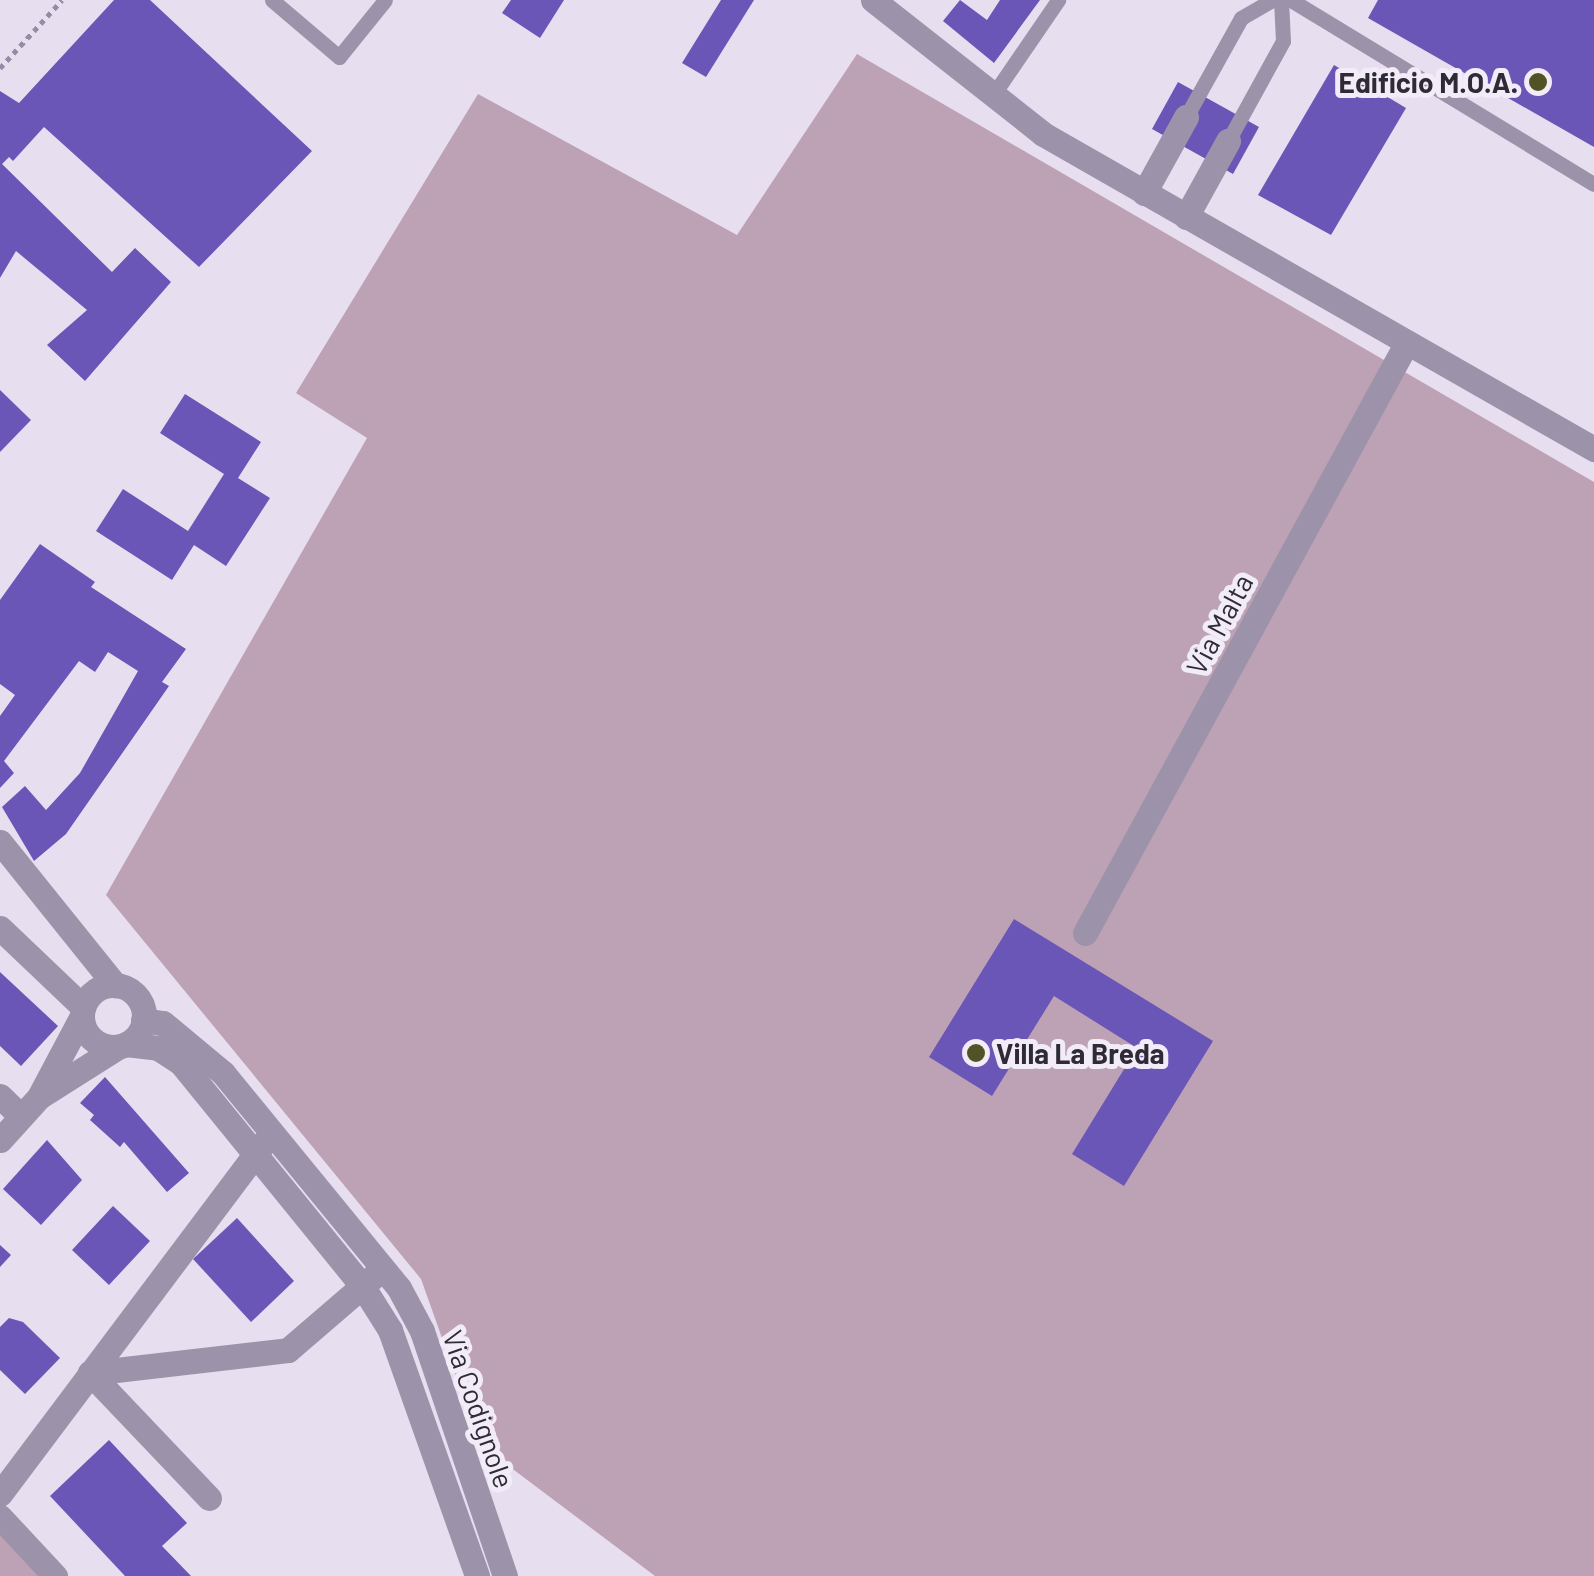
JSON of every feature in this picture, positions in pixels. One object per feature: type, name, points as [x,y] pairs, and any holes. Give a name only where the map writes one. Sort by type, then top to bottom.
[{"type":"street","points":[[873,0],[991,98],[1144,193],[1594,449]]},
{"type":"street","points":[[1144,193],[1186,116]]},
{"type":"street","points":[[1186,217],[1228,141]]},
{"type":"street","name":"Via Malta","points":[[1086,933],[1406,344]]},
{"type":"street","points":[[0,842],[115,985],[140,1000],[144,1020],[122,1046],[30,1106]]},
{"type":"street","points":[[0,928],[82,1012],[93,1040],[122,1046]]},
{"type":"street","points":[[0,1140],[30,1106],[95,990],[115,985]]},
{"type":"street","name":"Via Codignole","points":[[144,1020],[163,1024],[197,1046],[273,1131],[384,1267],[422,1331],[505,1576]]},
{"type":"street","name":"Via Codignole","points":[[122,1046],[158,1048],[181,1063],[362,1287],[390,1330],[477,1576]]},
{"type":"street","points":[[0,1096],[30,1106]]},
{"type":"street","points":[[0,1494],[273,1131]]},
{"type":"street","points":[[90,1373],[288,1350],[384,1267]]},
{"type":"street","points":[[90,1373],[209,1498]]},
{"type":"street","points":[[0,1517],[55,1576]]},
{"type":"lane","points":[[272,0],[339,57],[385,0]]},
{"type":"lane","points":[[991,98],[1058,0]]},
{"type":"lane","points":[[1186,116],[1241,18],[1272,0]]},
{"type":"lane","points":[[1228,141],[1282,41],[1281,0]]},
{"type":"lane","points":[[1290,0],[1594,184]]},
{"type":"path","points":[[0,68],[62,0]]},
{"type":"shaded area","points":[[857,54],[1594,482],[1594,1576],[655,1576],[510,1467],[462,1394],[421,1279],[106,895],[367,438],[296,393],[478,94],[737,235]]},
{"type":"shaded area","points":[[0,1529],[44,1576],[0,1576]]},
{"type":"building","points":[[114,0],[150,0],[312,151],[199,267],[44,127],[13,161],[9,157],[2,164],[112,272],[135,248],[171,282],[85,381],[47,345],[87,310],[16,251],[0,278],[0,91],[19,103]]},
{"type":"building","points":[[511,0],[564,0],[540,38],[502,13]]},
{"type":"building","points":[[721,0],[754,0],[706,77],[682,63]]},
{"type":"building","points":[[960,0],[987,20],[1000,0],[1040,0],[994,63],[943,21]]},
{"type":"building","name":"Edificio M.O.A.","points":[[1378,0],[1594,0],[1594,147],[1368,18]]},
{"type":"building","points":[[1334,65],[1406,108],[1331,235],[1258,195]]},
{"type":"building","points":[[1178,82],[1259,127],[1233,174],[1152,129]]},
{"type":"building","points":[[0,390],[31,420],[0,452]]},
{"type":"building","points":[[185,394],[261,442],[238,478],[270,498],[226,566],[194,545],[172,580],[96,531],[123,489],[188,531],[224,474],[160,433]]},
{"type":"building","points":[[40,544],[95,582],[91,587],[186,649],[162,682],[169,686],[66,834],[34,861],[2,807],[25,786],[46,810],[80,773],[138,671],[108,652],[95,672],[79,661],[4,761],[14,773],[0,788],[0,716],[15,695],[0,684],[0,600]]},
{"type":"building","name":"Villa La Breda","points":[[1014,919],[1213,1041],[1124,1186],[1072,1154],[1137,1048],[1054,996],[992,1096],[929,1057]]},
{"type":"building","points":[[0,972],[58,1026],[21,1066],[0,1046]]},
{"type":"building","points":[[105,1077],[189,1173],[167,1192],[124,1142],[120,1147],[90,1120],[94,1115],[80,1103]]},
{"type":"building","points":[[47,1140],[82,1180],[41,1225],[3,1189]]},
{"type":"building","points":[[113,1206],[150,1241],[109,1285],[72,1250]]},
{"type":"building","points":[[237,1218],[294,1281],[251,1322],[193,1259]]},
{"type":"building","points":[[0,1245],[11,1255],[0,1267]]},
{"type":"building","points":[[9,1318],[23,1322],[60,1358],[25,1394],[0,1370],[0,1327]]},
{"type":"building","points":[[109,1440],[187,1523],[162,1546],[191,1576],[125,1576],[50,1496]]},
{"type":"place","name":"Edificio M.O.A.","points":[[1538,82]]},
{"type":"place","name":"Villa La Breda","points":[[976,1053]]}]
